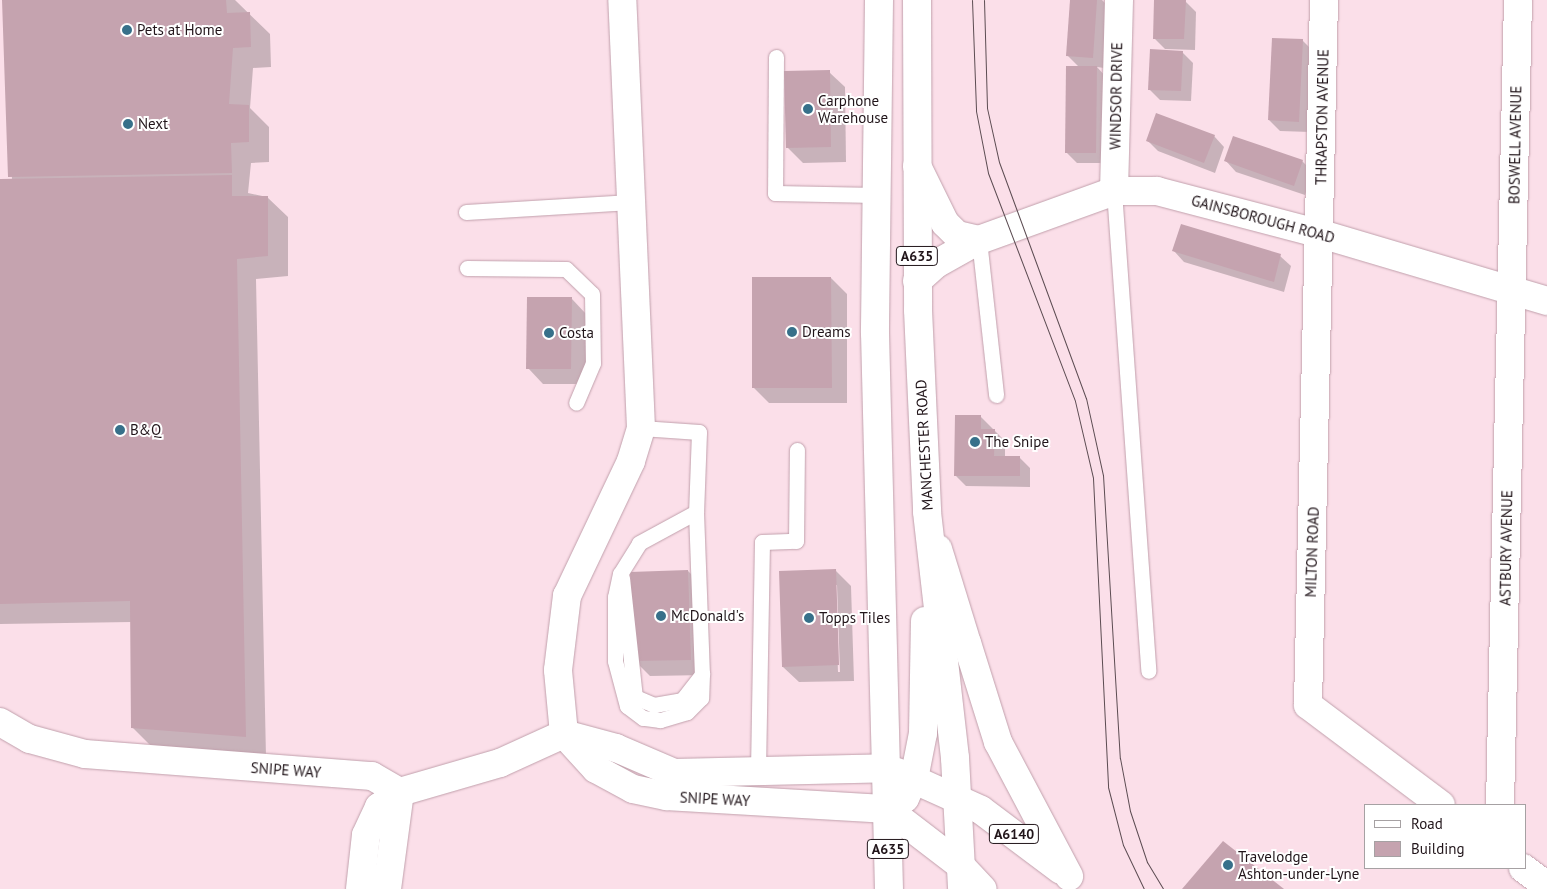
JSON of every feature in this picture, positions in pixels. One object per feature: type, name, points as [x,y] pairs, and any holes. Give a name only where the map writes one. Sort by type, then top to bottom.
[{"type":"main road","points":[[360,889],[366,835],[379,807],[400,792],[500,763],[564,734],[558,670],[567,596],[631,461],[641,428],[622,0]]},
{"type":"main road","name":"A635","points":[[879,0],[875,333],[889,889]]},
{"type":"main road","name":"MANCHESTER ROAD","points":[[917,0],[917,281],[927,512],[956,796],[961,877]]},
{"type":"main road","name":"WINDSOR DRIVE","points":[[1114,191],[1118,0]]},
{"type":"main road","name":"THRAPSTON AVENUE","points":[[1321,234],[1324,0]]},
{"type":"main road","name":"BOSWELL AVENUE","points":[[1511,291],[1518,0]]},
{"type":"main road","points":[[917,166],[945,223],[957,235],[979,240]]},
{"type":"main road","name":"GAINSBOROUGH ROAD","points":[[917,281],[936,264],[979,240],[1114,191],[1157,192],[1321,234],[1547,301]]},
{"type":"main road","name":"MILTON ROAD","points":[[1321,234],[1308,704],[1439,804]]},
{"type":"main road","name":"ASTBURY AVENUE","points":[[1500,804],[1511,291]]},
{"type":"main road","points":[[927,512],[998,742],[1074,883]]},
{"type":"main road","points":[[927,512],[923,733],[914,779],[904,798],[887,809],[961,877],[982,889]]},
{"type":"main road","name":"SNIPE WAY","points":[[0,722],[30,739],[85,754],[372,776],[400,792]]},
{"type":"main road","name":"SNIPE WAY","points":[[564,734],[616,748],[674,773],[886,768]]},
{"type":"main road","name":"SNIPE WAY","points":[[564,734],[596,769],[633,789],[667,796],[887,809]]},
{"type":"main road","name":"A6140","points":[[886,768],[956,796],[1074,883]]},
{"type":"main road","points":[[387,889],[400,792]]},
{"type":"main road","points":[[1524,869],[1547,886]]},
{"type":"lane","points":[[776,57],[775,192],[876,195]]},
{"type":"lane","points":[[1114,191],[1148,671]]},
{"type":"lane","points":[[466,212],[631,202]]},
{"type":"lane","points":[[979,240],[996,395]]},
{"type":"lane","points":[[467,268],[566,269],[592,294],[593,363],[576,403]]},
{"type":"lane","points":[[641,428],[699,432],[696,512],[702,674],[701,698],[687,712],[660,720],[643,718],[627,706],[615,661],[615,597],[620,574],[639,543],[696,512]]},
{"type":"lane","points":[[758,770],[762,542],[796,541],[797,450]]},
{"type":"building","points":[[2,0],[226,0],[227,13],[250,12],[251,47],[233,48],[229,104],[249,105],[249,142],[231,143],[232,173],[8,177]]},
{"type":"building","points":[[1070,0],[1097,0],[1093,58],[1066,56]]},
{"type":"building","points":[[1154,0],[1186,0],[1184,39],[1153,39]]},
{"type":"building","points":[[1272,38],[1303,39],[1299,122],[1268,120]]},
{"type":"building","points":[[1150,49],[1183,51],[1181,91],[1148,90]]},
{"type":"building","points":[[1066,66],[1097,66],[1096,153],[1065,153]]},
{"type":"building","name":"Carphone Warehouse","points":[[830,70],[831,147],[786,148],[784,71]]},
{"type":"building","points":[[1156,113],[1215,135],[1204,163],[1146,141]]},
{"type":"building","points":[[1233,136],[1303,160],[1294,186],[1224,161]]},
{"type":"building","name":"B&Q","points":[[232,175],[232,196],[268,196],[268,256],[237,259],[246,737],[131,728],[130,601],[0,604],[0,179]]},
{"type":"building","points":[[1181,224],[1281,254],[1274,282],[1172,251]]},
{"type":"building","name":"Dreams","points":[[752,277],[831,277],[832,388],[752,388]]},
{"type":"building","name":"Costa","points":[[527,297],[572,297],[571,369],[526,369]]},
{"type":"building","name":"The Snipe","points":[[955,415],[981,415],[981,429],[995,429],[994,456],[1020,456],[1020,476],[954,476]]},
{"type":"building","name":"Topps Tiles","points":[[836,569],[839,665],[782,667],[779,571]]},
{"type":"building","name":"McDonald's","points":[[688,570],[691,660],[633,661],[630,572]]},
{"type":"building","name":"Travelodge Ashton-under-Lyne","points":[[1223,841],[1284,889],[1182,889]]},
{"type":"tram line","points":[[972,0],[976,111],[988,173],[1075,401],[1093,478],[1108,787],[1123,845],[1144,889]]},
{"type":"tram line","points":[[984,0],[987,108],[999,162],[1086,398],[1103,475],[1120,758],[1130,811],[1147,862],[1163,889]]},
{"type":"place","name":"Pets at Home","points":[[127,30]]},
{"type":"place","name":"Carphone Warehouse","points":[[808,109]]},
{"type":"place","name":"Next","points":[[128,124]]},
{"type":"place","name":"Dreams","points":[[792,332]]},
{"type":"place","name":"Costa","points":[[549,333]]},
{"type":"place","name":"B&Q","points":[[120,430]]},
{"type":"place","name":"The Snipe","points":[[975,442]]},
{"type":"place","name":"McDonald's","points":[[661,616]]},
{"type":"place","name":"Topps Tiles","points":[[809,618]]},
{"type":"place","name":"Travelodge Ashton-under-Lyne","points":[[1228,865]]}]
